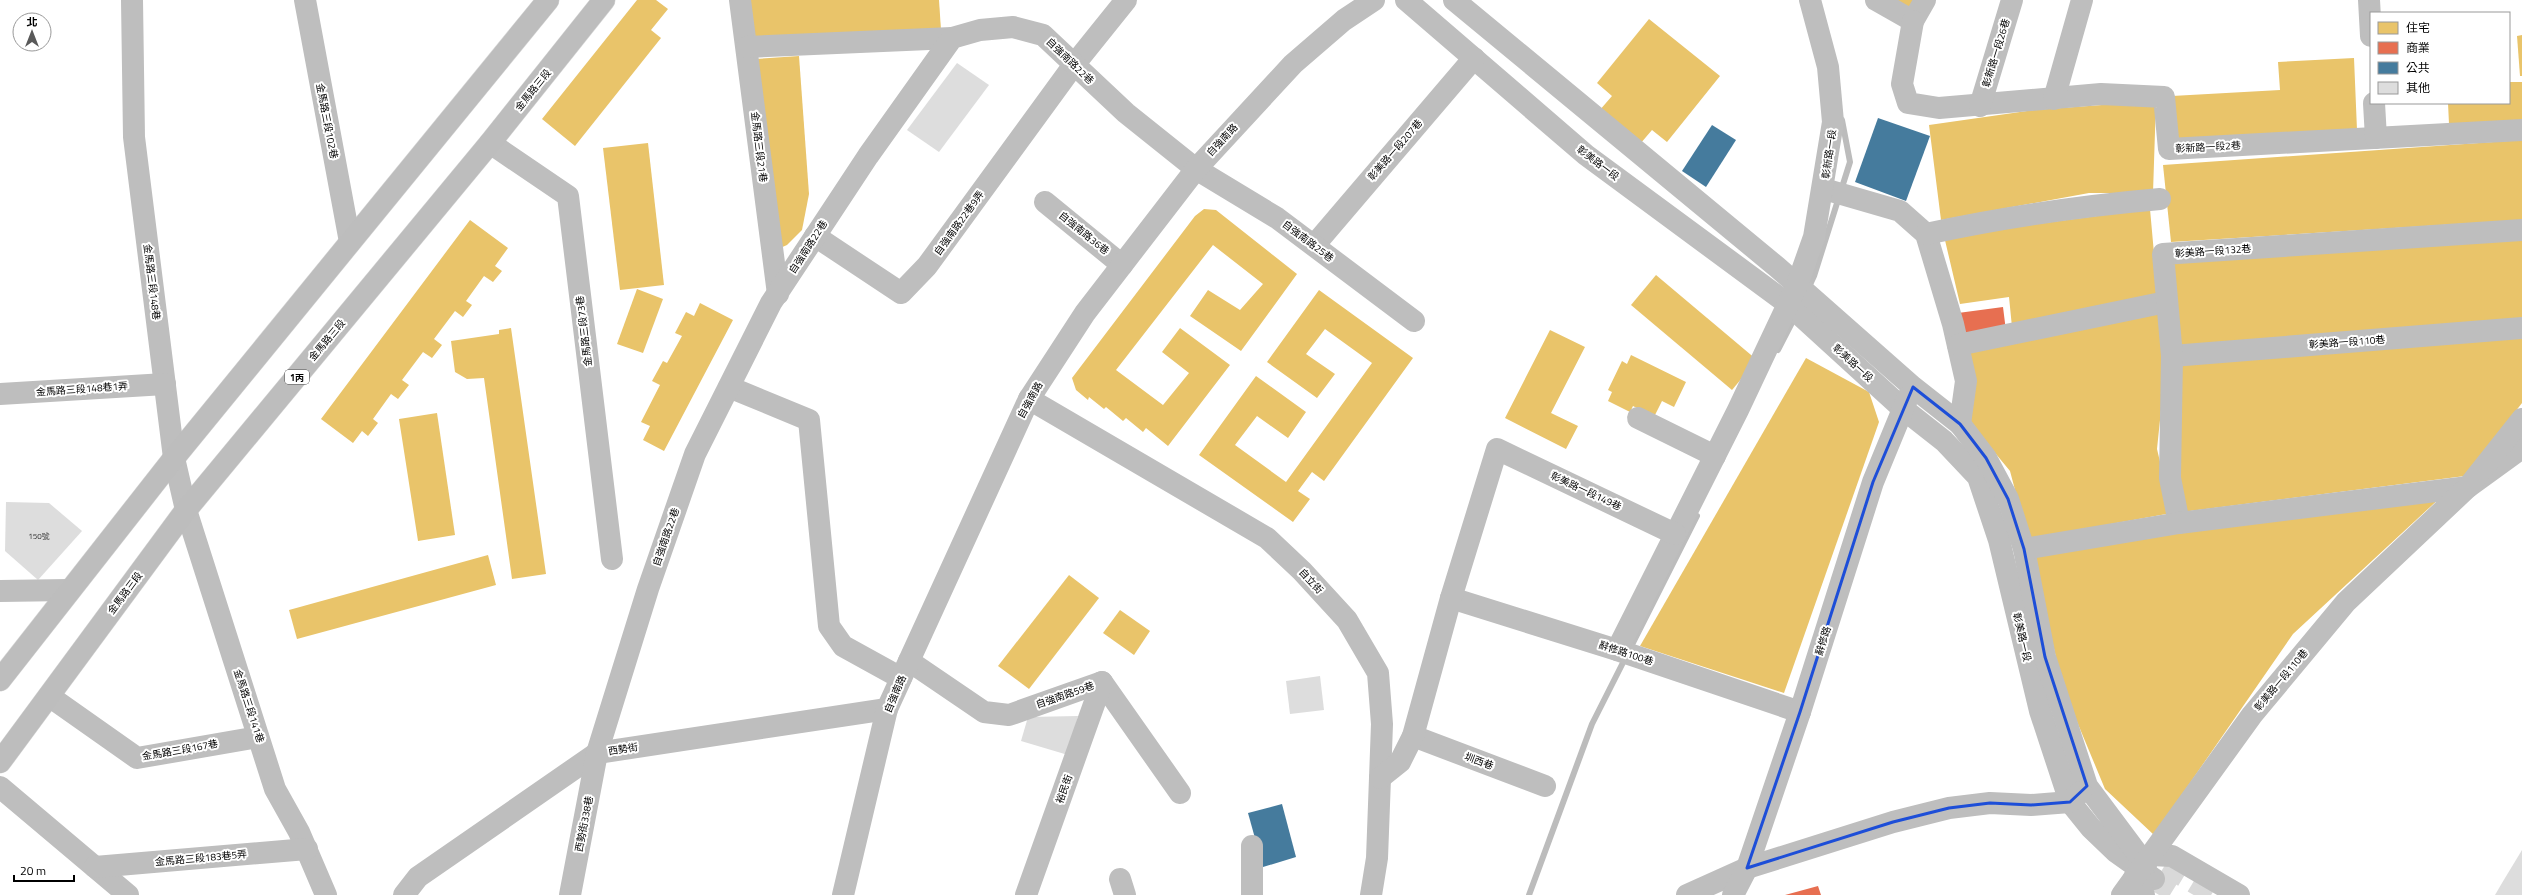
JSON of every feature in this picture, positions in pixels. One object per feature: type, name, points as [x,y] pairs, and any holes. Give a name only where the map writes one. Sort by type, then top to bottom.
[{"type":"main road","points":[[4,669],[174,458],[548,0]]},
{"type":"main road","name":"金馬路三段","points":[[0,762],[186,510],[490,143],[604,0]]},
{"type":"street","name":"金馬路三段148巷","points":[[132,0],[134,51],[134,136],[174,458],[186,510]]},
{"type":"street","name":"金馬路三段102巷","points":[[305,0],[350,242]]},
{"type":"street","name":"金馬路三段21巷","points":[[740,0],[778,294]]},
{"type":"street","points":[[1073,66],[1126,0]]},
{"type":"street","name":"自強南路","points":[[844,895],[887,709],[1029,399],[1085,312],[1196,169],[1293,64],[1344,20],[1374,0]]},
{"type":"street","name":"彰美路一段","points":[[1406,0],[1586,155],[1793,294],[1902,408],[1944,441],[1978,477],[1999,540],[2040,711],[2070,802],[2091,828],[2122,846]]},
{"type":"street","name":"彰美路一段","points":[[1454,0],[1793,294],[1960,424],[1986,458],[2008,498],[2024,549],[2045,657],[2087,786],[2122,846],[2146,877]]},
{"type":"street","name":"彰新路一段","points":[[1793,294],[1832,192],[1834,122],[1828,67],[1810,0]]},
{"type":"street","points":[[1876,0],[1913,21],[1925,0]]},
{"type":"street","name":"彰新路一段26巷","points":[[1980,106],[2012,0]]},
{"type":"street","points":[[2054,99],[2082,0]]},
{"type":"street","points":[[2369,0],[2370,18]]},
{"type":"street","name":"彰新路一段2巷","points":[[1913,21],[1902,84],[1908,104],[1939,108],[1980,106],[2101,94],[2164,97],[2169,149],[2521,130]]},
{"type":"street","name":"自強南路22巷","points":[[597,753],[648,589],[693,462],[729,387],[778,294],[815,236],[868,156],[952,38],[980,30],[1013,27],[1043,35],[1073,66],[1126,113],[1196,169]]},
{"type":"street","points":[[747,47],[952,38]]},
{"type":"street","name":"彰美路一段207巷","points":[[1317,242],[1474,58]]},
{"type":"street","name":"自強南路22巷9弄","points":[[815,236],[901,294],[927,266],[1073,66]]},
{"type":"street","points":[[2374,104],[2376,138]]},
{"type":"street","name":"金馬路三段73巷","points":[[490,143],[568,196],[612,559]]},
{"type":"street","name":"自強南路25巷","points":[[1196,169],[1277,218],[1414,321]]},
{"type":"street","points":[[1832,192],[1900,211],[1926,234],[1958,345],[1966,381],[1960,424]]},
{"type":"street","points":[[1926,234],[1993,220],[2087,205],[2160,199]]},
{"type":"street","name":"自強南路36巷","points":[[1045,202],[1122,265]]},
{"type":"street","name":"彰美路一段132巷","points":[[2166,302],[2163,254],[2522,230]]},
{"type":"street","points":[[1617,650],[1715,456],[1793,294]]},
{"type":"street","points":[[1958,345],[2166,302],[2172,356],[2170,478],[2179,523]]},
{"type":"street","name":"彰美路一段110巷","points":[[2172,356],[2522,328]]},
{"type":"street","name":"金馬路三段148巷1弄","points":[[0,394],[165,384]]},
{"type":"street","name":"自強南路59巷","points":[[729,387],[809,420],[829,626],[842,646],[905,669],[984,712],[1009,715],[1102,682],[1180,793]]},
{"type":"street","name":"辭修路","points":[[1733,895],[1747,868],[1800,712],[1873,482],[1902,408],[1913,387]]},
{"type":"street","name":"自立街","points":[[1029,399],[1268,538],[1302,571],[1347,620],[1378,673],[1382,724],[1377,858],[1371,895]]},
{"type":"street","points":[[1638,418],[1715,456]]},
{"type":"street","name":"彰美路一段110巷","points":[[2146,877],[2166,834],[2252,715],[2346,602],[2468,487],[2522,419]]},
{"type":"street","points":[[2024,549],[2179,523],[2468,487],[2522,448]]},
{"type":"street","name":"彰美路一段149巷","points":[[1450,598],[1497,449],[1675,534]]},
{"type":"street","name":"金馬路三段141巷","points":[[186,510],[275,789],[307,848],[326,895]]},
{"type":"street","points":[[0,591],[69,590]]},
{"type":"street","points":[[1380,778],[1400,762],[1413,736],[1450,598]]},
{"type":"street","name":"辭修路100巷","points":[[1450,598],[1617,650],[1800,712]]},
{"type":"street","name":"裕民街","points":[[1026,895],[1102,682]]},
{"type":"street","name":"金馬路三段167巷","points":[[49,696],[137,758],[258,737]]},
{"type":"street","name":"西勢街","points":[[404,895],[418,877],[597,753],[887,709]]},
{"type":"street","name":"圳西巷","points":[[1413,736],[1545,786]]},
{"type":"street","name":"西勢街338巷","points":[[570,895],[597,753]]},
{"type":"street","points":[[1687,895],[1747,868],[1885,824],[1949,808],[1990,804],[2031,806],[2070,802],[2087,786]]},
{"type":"street","points":[[0,787],[128,895]]},
{"type":"street","points":[[1252,846],[1252,895]]},
{"type":"street","name":"金馬路三段183巷5弄","points":[[95,867],[307,848]]},
{"type":"street","points":[[2146,877],[2239,895]]},
{"type":"highlighted area","points":[[1913,387],[1960,424],[1986,458],[2008,499],[2024,549],[2045,657],[2087,786],[2070,802],[2031,805],[1990,803],[1949,808],[1893,822],[1747,868],[1800,712],[1873,482]]},
{"type":"building: 住宅","points":[[637,0],[656,0],[668,9],[651,30],[661,38],[575,146],[542,119]]},
{"type":"building: 住宅","points":[[742,0],[939,0],[941,30],[745,43]]},
{"type":"building: 住宅","points":[[1894,0],[1920,0],[1912,15]]},
{"type":"building: 住宅","points":[[1649,19],[1720,76],[1667,142],[1652,130],[1640,144],[1599,111],[1612,96],[1597,83]]},
{"type":"building: 住宅","points":[[2522,35],[2522,76],[2520,76],[2517,36]]},
{"type":"building: 住宅","points":[[799,56],[809,194],[802,230],[787,245],[778,249],[755,59]]},
{"type":"building: 住宅","points":[[2354,58],[2357,130],[2175,139],[2172,96],[2280,90],[2278,62]]},
{"type":"building: 住宅","points":[[2510,82],[2522,82],[2522,120],[2449,124],[2448,104],[2510,104]]},
{"type":"building: 住宅","points":[[2156,101],[2153,193],[2089,193],[1941,220],[1929,125],[2034,110]]},
{"type":"building: 住宅","points":[[2522,140],[2522,220],[2171,242],[2163,165]]},
{"type":"building: 住宅","points":[[648,143],[664,285],[620,290],[603,148]]},
{"type":"building: 住宅","points":[[1204,209],[1216,210],[1297,274],[1241,351],[1190,316],[1208,290],[1240,310],[1263,284],[1213,245],[1116,370],[1163,405],[1189,373],[1162,352],[1180,328],[1230,365],[1168,446],[1146,428],[1143,432],[1126,418],[1123,421],[1106,407],[1104,409],[1089,397],[1088,400],[1076,390],[1072,378],[1195,216]]},
{"type":"building: 住宅","points":[[2150,209],[2158,298],[2012,327],[2009,297],[1960,304],[1944,236]]},
{"type":"building: 住宅","points":[[470,220],[508,248],[495,266],[502,271],[493,282],[484,276],[466,301],[472,305],[463,317],[455,311],[434,339],[442,345],[432,358],[423,352],[402,380],[409,385],[398,399],[391,394],[373,419],[378,423],[368,436],[362,431],[353,443],[321,419]]},
{"type":"building: 住宅","points":[[2522,239],[2522,321],[2180,347],[2171,262]]},
{"type":"building: 住宅","points":[[1656,275],[1757,360],[1732,390],[1631,305]]},
{"type":"building: 住宅","points":[[637,289],[663,299],[643,353],[617,344]]},
{"type":"building: 住宅","points":[[1319,290],[1413,358],[1324,481],[1312,472],[1298,491],[1310,499],[1293,522],[1199,455],[1256,376],[1306,412],[1288,438],[1257,416],[1235,445],[1286,482],[1372,363],[1325,329],[1306,354],[1335,374],[1317,398],[1267,362]]},
{"type":"building: 住宅","points":[[700,303],[733,320],[664,451],[643,440],[650,426],[641,422],[660,385],[652,381],[663,361],[667,363],[682,336],[675,333],[686,312],[694,316]]},
{"type":"building: 住宅","points":[[2158,311],[2166,362],[2157,449],[2172,513],[2028,539],[2010,471],[1967,419],[1965,352]]},
{"type":"building: 住宅","points":[[511,328],[546,574],[512,579],[484,378],[467,379],[455,372],[451,341],[499,334],[499,330]]},
{"type":"building: 住宅","points":[[1550,330],[1585,347],[1551,413],[1578,426],[1566,449],[1505,418]]},
{"type":"building: 住宅","points":[[2522,332],[2522,403],[2465,476],[2182,512],[2176,359]]},
{"type":"building: 住宅","points":[[1631,355],[1686,382],[1674,407],[1662,401],[1654,417],[1633,406],[1630,412],[1608,401],[1612,392],[1608,390],[1622,361],[1627,364]]},
{"type":"building: 住宅","points":[[1806,358],[1869,392],[1879,422],[1784,693],[1640,646]]},
{"type":"building: 住宅","points":[[437,413],[455,535],[418,541],[399,419]]},
{"type":"building: 住宅","points":[[2442,496],[2293,634],[2154,835],[2105,789],[2063,688],[2032,553]]},
{"type":"building: 住宅","points":[[488,555],[496,585],[297,639],[289,610]]},
{"type":"building: 住宅","points":[[1069,575],[1099,598],[1029,689],[998,666]]},
{"type":"building: 住宅","points":[[1120,610],[1150,631],[1134,655],[1103,633]]},
{"type":"building: 商業","points":[[2003,307],[2006,331],[1961,338],[1958,313]]},
{"type":"building: 商業","points":[[1818,886],[1821,895],[1785,895]]},
{"type":"building: 公共","points":[[1878,118],[1930,136],[1906,201],[1855,182]]},
{"type":"building: 公共","points":[[1712,125],[1736,140],[1706,187],[1682,171]]},
{"type":"building: 公共","points":[[1282,804],[1296,857],[1263,867],[1248,813]]},
{"type":"building: 其他","points":[[957,63],[989,85],[939,152],[907,130]]},
{"type":"building: 其他","points":[[6,502],[49,503],[82,531],[38,580],[5,551]]},
{"type":"building: 其他","points":[[1320,676],[1324,710],[1290,714],[1286,681]]},
{"type":"building: 其他","points":[[1078,716],[1068,755],[1021,741],[1028,717]]},
{"type":"building: 其他","points":[[2522,850],[2522,895],[2495,895],[2502,883]]},
{"type":"waterway","points":[[1808,289],[1814,276],[1850,162],[1842,120]]},
{"type":"waterway","points":[[1778,350],[1795,317]]},
{"type":"waterway","points":[[1529,895],[1592,724],[1697,516]]},
{"type":"tunnel","points":[[2165,865],[2215,895]]},
{"type":"tunnel","points":[[2154,879],[2180,895]]}]
